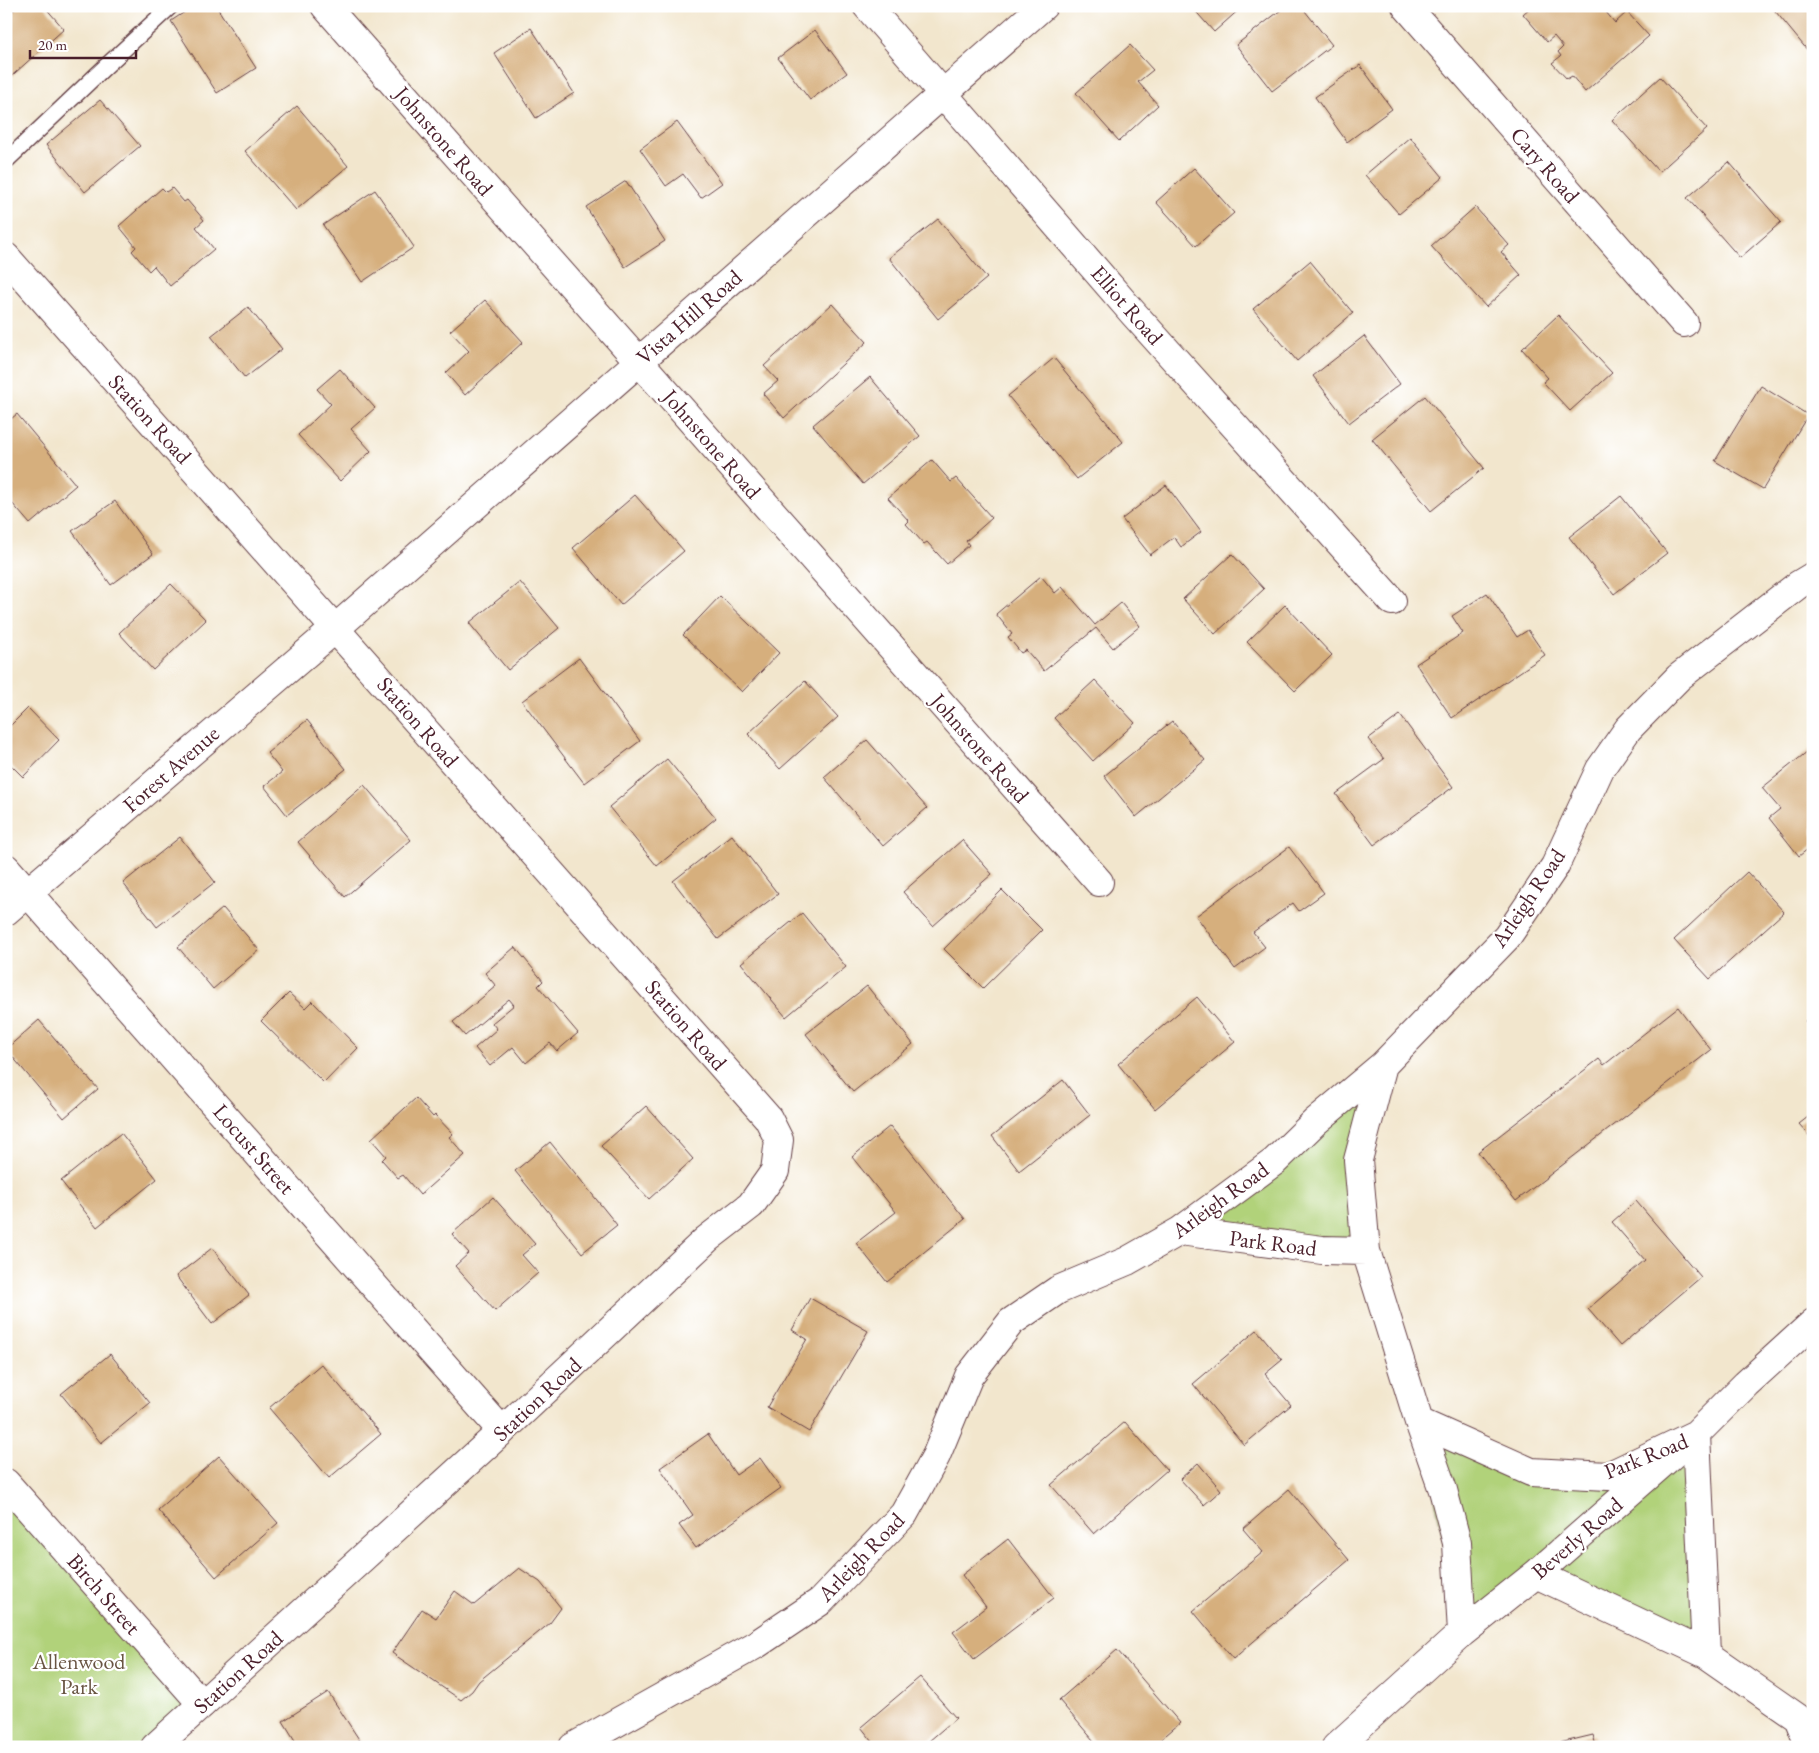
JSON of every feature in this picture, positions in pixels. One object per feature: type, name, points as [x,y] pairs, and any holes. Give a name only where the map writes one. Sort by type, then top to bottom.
[{"type":"street","name":"Johnstone Road","points":[[325,6],[1099,882]]},
{"type":"street","name":"Elliot Road","points":[[867,6],[1133,313],[1392,601]]},
{"type":"street","name":"Vista Hill Road","points":[[336,628],[1043,6]]},
{"type":"street","name":"Cary Road","points":[[1406,6],[1684,323]]},
{"type":"street","name":"Station Road","points":[[6,257],[768,1118],[779,1140],[775,1171],[751,1205],[707,1239],[502,1431],[156,1747]]},
{"type":"street","name":"Arleigh Road","points":[[573,1747],[757,1644],[821,1601],[904,1514],[936,1456],[970,1376],[1011,1322],[1058,1290],[1127,1261],[1180,1231],[1275,1161],[1315,1122],[1383,1065],[1507,937],[1555,866],[1600,769],[1628,729],[1679,677],[1798,585],[1813,576]]},
{"type":"street","name":"Forest Avenue","points":[[6,911],[336,628]]},
{"type":"street","name":"Locust Street","points":[[6,868],[502,1431]]},
{"type":"street","points":[[1383,1065],[1358,1160],[1366,1251],[1419,1422],[1443,1490],[1458,1544],[1462,1632]]},
{"type":"street","name":"Park Road","points":[[1180,1231],[1322,1250],[1366,1251]]},
{"type":"street","name":"Beverly Road","points":[[1336,1747],[1462,1632],[1536,1574],[1696,1434],[1746,1384],[1813,1323]]},
{"type":"street","name":"Park Road","points":[[1419,1422],[1531,1472],[1598,1476],[1608,1476],[1696,1434],[1706,1654]]},
{"type":"street","name":"Birch Street","points":[[6,1483],[202,1704]]},
{"type":"street","points":[[1536,1574],[1706,1654],[1806,1720],[1810,1747]]},
{"type":"lane","points":[[6,161],[171,6]]},
{"type":"green space","points":[[1383,1065],[1358,1160],[1366,1251],[1180,1231]]},
{"type":"green space","points":[[1419,1422],[1531,1472],[1608,1476],[1696,1434],[1706,1654],[1536,1574],[1462,1633]]},
{"type":"green space","name":"Allenwood Park","points":[[6,1483],[202,1704],[155,1747],[6,1747]]},
{"type":"building","points":[[18,6],[44,6],[64,29],[6,81],[6,10],[9,14]]},
{"type":"building","points":[[194,6],[216,6],[256,68],[217,93],[171,21]]},
{"type":"building","points":[[1191,6],[1243,6],[1214,32]]},
{"type":"building","points":[[1286,6],[1301,6],[1332,45],[1272,91],[1236,45]]},
{"type":"building","points":[[1532,6],[1601,6],[1615,23],[1627,12],[1649,36],[1585,92],[1572,76],[1567,79],[1552,63],[1561,56],[1558,52],[1563,47],[1554,36],[1547,42],[1523,14]]},
{"type":"building","points":[[1771,6],[1813,6],[1813,57]]},
{"type":"building","points":[[531,28],[574,93],[536,118],[494,53]]},
{"type":"building","points":[[815,30],[847,73],[810,100],[778,58]]},
{"type":"building","points":[[1130,45],[1153,70],[1138,82],[1158,105],[1119,141],[1076,93]]},
{"type":"building","points":[[1360,65],[1392,109],[1347,142],[1315,97]]},
{"type":"building","points":[[1660,77],[1707,129],[1659,172],[1612,120]]},
{"type":"building","points":[[100,100],[140,146],[85,192],[46,145]]},
{"type":"building","points":[[297,106],[348,166],[296,210],[245,151]]},
{"type":"building","points":[[677,122],[722,183],[701,198],[683,174],[666,186],[640,149]]},
{"type":"building","points":[[1410,137],[1443,177],[1399,214],[1365,175]]},
{"type":"building","points":[[1729,162],[1781,222],[1740,258],[1687,198]]},
{"type":"building","points":[[1194,168],[1234,213],[1196,246],[1156,202]]},
{"type":"building","points":[[626,181],[665,241],[625,267],[586,207]]},
{"type":"building","points":[[162,188],[166,192],[172,188],[184,202],[187,200],[204,220],[196,227],[214,249],[170,286],[154,266],[149,271],[132,251],[136,247],[119,226]]},
{"type":"building","points":[[375,190],[414,247],[362,282],[323,225]]},
{"type":"building","points":[[1475,207],[1509,245],[1501,252],[1521,275],[1486,307],[1431,246]]},
{"type":"building","points":[[938,219],[987,278],[938,319],[889,258]]},
{"type":"building","points":[[1310,261],[1353,313],[1297,361],[1253,309]]},
{"type":"building","points":[[485,300],[523,342],[465,395],[446,373],[469,351],[450,331]]},
{"type":"building","points":[[832,304],[867,342],[784,418],[763,394],[778,381],[764,366]]},
{"type":"building","points":[[248,307],[282,349],[245,378],[211,336]]},
{"type":"building","points":[[1558,315],[1612,373],[1570,411],[1543,382],[1548,378],[1522,349]]},
{"type":"building","points":[[1364,336],[1400,384],[1349,423],[1313,376]]},
{"type":"building","points":[[1054,358],[1123,442],[1077,479],[1008,396]]},
{"type":"building","points":[[340,369],[375,408],[351,429],[371,451],[340,481],[298,435],[331,404],[317,389]]},
{"type":"building","points":[[870,377],[920,436],[863,484],[813,425]]},
{"type":"building","points":[[1761,386],[1808,415],[1763,489],[1715,461]]},
{"type":"building","points":[[1425,396],[1484,468],[1431,511],[1372,439]]},
{"type":"building","points":[[17,414],[76,485],[30,524],[6,496],[6,423]]},
{"type":"building","points":[[932,460],[951,482],[956,478],[992,518],[966,541],[969,545],[947,564],[927,542],[924,544],[906,524],[909,521],[888,498]]},
{"type":"building","points":[[1166,485],[1201,532],[1181,547],[1174,537],[1150,555],[1122,519]]},
{"type":"building","points":[[635,495],[684,551],[621,605],[573,548]]},
{"type":"building","points":[[1621,496],[1667,553],[1614,594],[1569,537]]},
{"type":"building","points":[[115,501],[153,554],[111,585],[72,531]]},
{"type":"building","points":[[1232,554],[1264,589],[1215,634],[1183,599]]},
{"type":"building","points":[[1041,576],[1055,593],[1062,587],[1095,625],[1121,603],[1140,626],[1113,648],[1096,628],[1044,671],[1026,650],[1021,653],[1008,637],[1012,634],[996,614]]},
{"type":"building","points":[[520,582],[559,628],[508,670],[469,623]]},
{"type":"building","points":[[171,584],[206,620],[153,670],[119,633]]},
{"type":"building","points":[[1487,593],[1517,637],[1528,630],[1545,655],[1452,718],[1416,664],[1463,633],[1452,616]]},
{"type":"building","points":[[720,596],[779,653],[742,692],[683,635]]},
{"type":"building","points":[[1285,605],[1332,655],[1295,691],[1247,642]]},
{"type":"building","points":[[579,658],[640,741],[584,783],[522,701]]},
{"type":"building","points":[[1095,680],[1135,723],[1093,761],[1054,718]]},
{"type":"building","points":[[805,681],[838,717],[780,769],[748,734]]},
{"type":"building","points":[[28,708],[59,740],[23,777],[6,760],[6,730]]},
{"type":"building","points":[[1400,715],[1453,787],[1374,845],[1336,794],[1384,759],[1368,739]]},
{"type":"building","points":[[307,720],[346,769],[287,815],[264,786],[282,772],[267,753]]},
{"type":"building","points":[[1172,721],[1205,760],[1136,817],[1104,776]]},
{"type":"building","points":[[867,740],[927,808],[883,846],[824,777]]},
{"type":"building","points":[[1813,747],[1813,845],[1799,856],[1769,818],[1780,809],[1762,788]]},
{"type":"building","points":[[667,759],[716,818],[657,866],[609,807]]},
{"type":"building","points":[[364,785],[411,840],[345,897],[298,842]]},
{"type":"building","points":[[732,835],[778,894],[718,939],[673,881]]},
{"type":"building","points":[[180,837],[215,882],[157,927],[123,883]]},
{"type":"building","points":[[962,840],[992,874],[933,926],[903,892]]},
{"type":"building","points":[[1289,847],[1324,893],[1299,911],[1293,903],[1253,932],[1265,947],[1235,969],[1196,916]]},
{"type":"building","points":[[1747,872],[1784,912],[1710,979],[1674,940]]},
{"type":"building","points":[[1002,890],[1042,930],[983,988],[944,949]]},
{"type":"building","points":[[223,908],[259,950],[213,989],[178,947]]},
{"type":"building","points":[[802,913],[846,967],[786,1017],[741,963]]},
{"type":"building","points":[[515,947],[543,981],[538,986],[578,1033],[557,1051],[550,1043],[526,1063],[513,1047],[490,1066],[475,1048],[497,1029],[492,1023],[514,1005],[509,999],[465,1036],[453,1022],[496,986],[485,973]]},
{"type":"building","points":[[867,986],[913,1044],[853,1092],[806,1034]]},
{"type":"building","points":[[289,993],[305,1008],[312,1001],[358,1048],[324,1083],[261,1021]]},
{"type":"building","points":[[1197,997],[1235,1042],[1155,1109],[1118,1064]]},
{"type":"building","points":[[1678,1007],[1711,1050],[1516,1201],[1478,1152],[1599,1059],[1604,1065]]},
{"type":"building","points":[[1813,1014],[1813,1034],[1806,1027],[1809,1025],[1805,1021]]},
{"type":"building","points":[[39,1020],[98,1089],[64,1118],[6,1049]]},
{"type":"building","points":[[1063,1080],[1090,1115],[1019,1171],[992,1136]]},
{"type":"building","points":[[416,1098],[433,1117],[435,1115],[453,1134],[449,1137],[465,1155],[420,1195],[403,1175],[398,1178],[382,1160],[386,1156],[371,1139]]},
{"type":"building","points":[[646,1106],[693,1159],[649,1199],[601,1146]]},
{"type":"building","points":[[1813,1113],[1813,1140],[1799,1124]]},
{"type":"building","points":[[890,1126],[965,1219],[887,1282],[856,1243],[896,1212],[852,1157]]},
{"type":"building","points":[[121,1133],[157,1179],[97,1227],[61,1181]]},
{"type":"building","points":[[550,1142],[617,1225],[582,1253],[515,1171]]},
{"type":"building","points":[[493,1197],[535,1244],[522,1255],[538,1273],[495,1311],[455,1266],[469,1253],[452,1234]]},
{"type":"building","points":[[1636,1201],[1701,1277],[1620,1346],[1588,1309],[1645,1260],[1612,1222]]},
{"type":"building","points":[[212,1248],[249,1295],[212,1324],[176,1276]]},
{"type":"building","points":[[810,1298],[868,1331],[809,1432],[767,1407],[807,1339],[792,1330]]},
{"type":"building","points":[[1257,1330],[1282,1360],[1265,1374],[1291,1405],[1244,1445],[1193,1384]]},
{"type":"building","points":[[110,1354],[150,1403],[101,1443],[61,1394]]},
{"type":"building","points":[[321,1364],[381,1434],[329,1478],[269,1408]]},
{"type":"building","points":[[1125,1422],[1167,1470],[1094,1534],[1051,1485]]},
{"type":"building","points":[[708,1434],[736,1475],[760,1458],[781,1488],[696,1548],[679,1525],[693,1515],[660,1468]]},
{"type":"building","points":[[219,1456],[278,1523],[216,1577],[158,1510]]},
{"type":"building","points":[[1198,1463],[1221,1490],[1204,1505],[1180,1479]]},
{"type":"building","points":[[1289,1489],[1349,1560],[1233,1659],[1193,1611],[1263,1552],[1243,1529]]},
{"type":"building","points":[[1008,1539],[1054,1598],[974,1659],[953,1632],[986,1607],[962,1575]]},
{"type":"building","points":[[519,1568],[540,1582],[561,1608],[550,1623],[479,1681],[472,1691],[461,1700],[392,1653],[422,1609],[436,1618],[455,1591],[474,1605]]},
{"type":"building","points":[[1117,1650],[1180,1723],[1152,1747],[1099,1747],[1059,1700]]},
{"type":"building","points":[[920,1677],[956,1718],[922,1747],[877,1747],[861,1727]]},
{"type":"building","points":[[328,1692],[364,1747],[299,1747],[283,1721]]},
{"type":"building","points":[[1593,1735],[1596,1747],[1547,1747],[1547,1746]]}]
